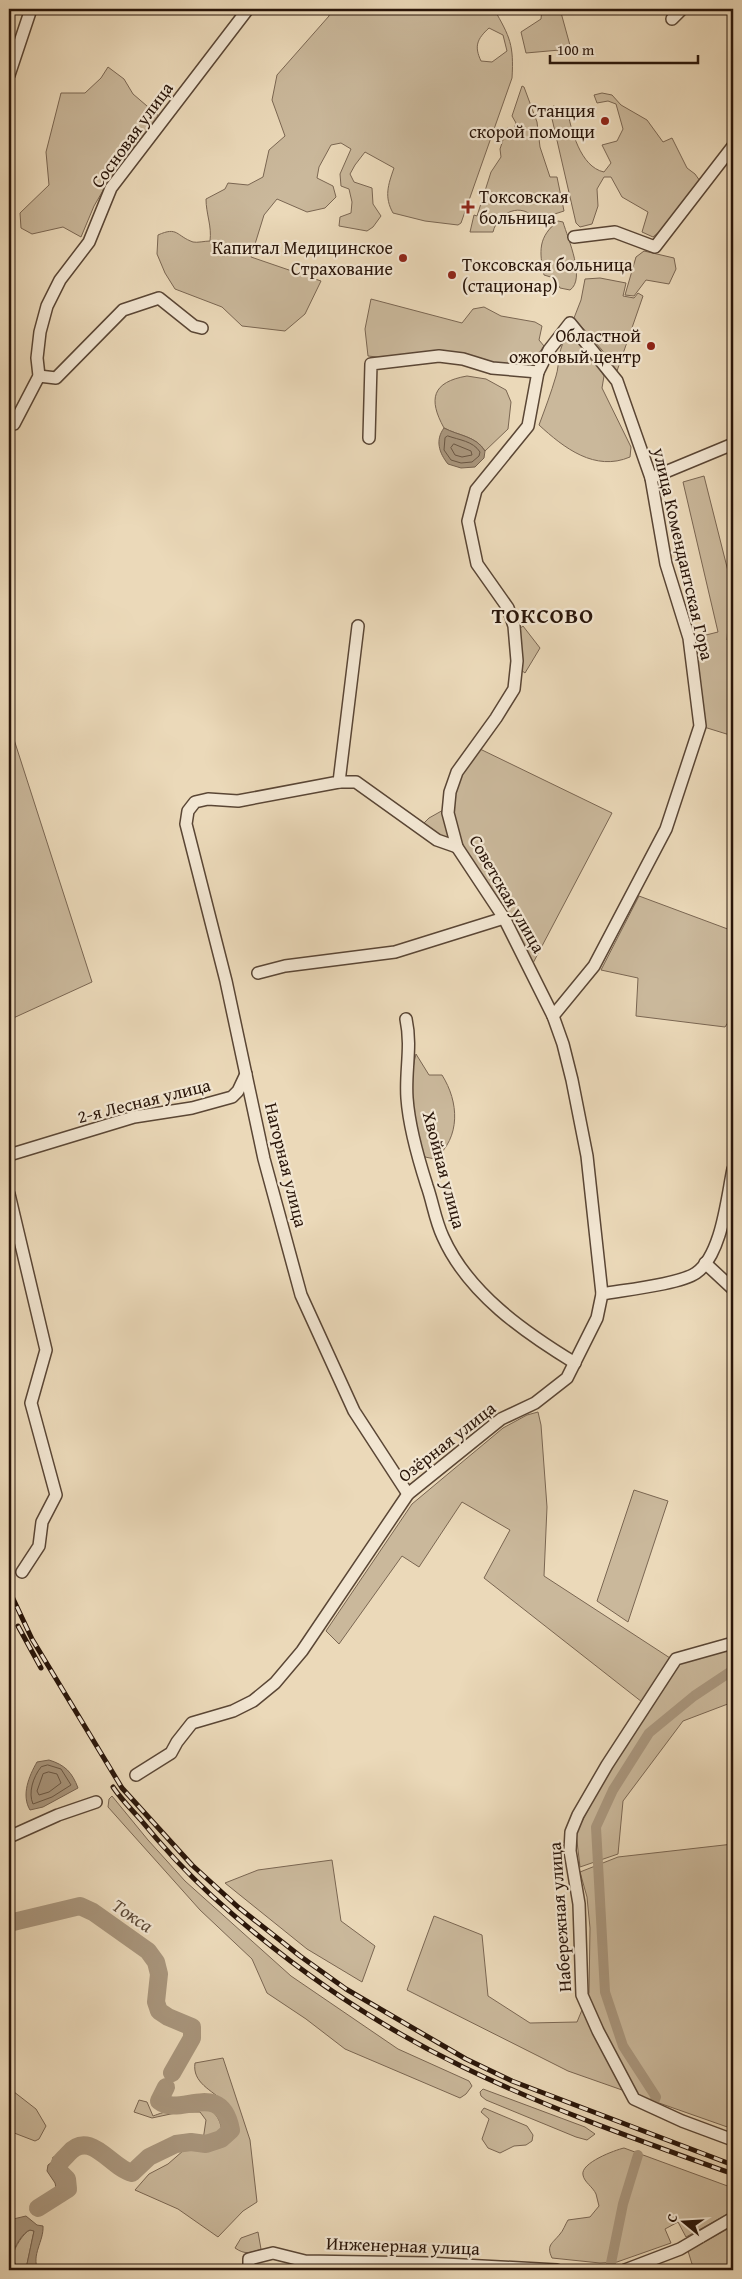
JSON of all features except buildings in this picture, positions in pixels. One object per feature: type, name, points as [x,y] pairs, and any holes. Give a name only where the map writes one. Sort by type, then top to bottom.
[{"type":"street","points":[[9,75],[31,9]]},
{"type":"street","name":"Сосновая улица","points":[[39,376],[37,358],[40,332],[47,306],[60,280],[89,242],[111,188],[248,9]]},
{"type":"street","points":[[672,20],[682,9]]},
{"type":"street","points":[[574,237],[615,232],[656,247],[733,146]]},
{"type":"street","points":[[9,424],[14,424],[39,376],[56,378],[123,310],[159,298],[194,326],[202,328]]},
{"type":"street","name":"Советская улица","points":[[570,323],[549,350],[538,372],[528,426],[476,490],[468,521],[477,564],[508,608],[514,626],[517,661],[514,689],[496,718],[456,772],[450,792],[448,813],[457,847],[504,918],[553,1016],[572,1080],[586,1156],[602,1294]]},
{"type":"street","name":"улица Комендантская Гора","points":[[553,1016],[594,966],[666,829],[700,726],[689,638],[666,564],[651,478],[617,381],[570,323]]},
{"type":"street","points":[[369,438],[371,364],[439,356],[463,359],[492,368],[538,372]]},
{"type":"street","points":[[651,478],[733,444]]},
{"type":"street","points":[[358,626],[339,782],[356,782],[437,840],[457,847]]},
{"type":"street","name":"Нагорная улица","points":[[339,782],[238,801],[208,799],[195,802],[188,811],[186,824],[226,981],[264,1159],[301,1295],[354,1412],[408,1494]]},
{"type":"street","points":[[258,973],[285,966],[395,952],[504,918]]},
{"type":"street","name":"Хвойная улица","points":[[406,1019],[410,1046],[407,1097],[420,1163],[434,1216],[443,1238],[479,1291],[537,1340],[575,1363]]},
{"type":"street","name":"2-я Лесная улица","points":[[9,1155],[134,1117],[192,1108],[232,1097],[238,1091],[246,1074]]},
{"type":"street","points":[[602,1294],[676,1280],[696,1273],[714,1248],[733,1169]]},
{"type":"street","points":[[9,1194],[46,1350],[31,1403],[56,1495],[42,1522],[39,1546],[22,1572]]},
{"type":"street","points":[[705,1263],[733,1290]]},
{"type":"street","name":"Озёрная улица","points":[[136,1776],[171,1754],[177,1742],[192,1723],[233,1711],[253,1701],[275,1683],[302,1651],[408,1494],[501,1418],[535,1403],[567,1378],[597,1318],[602,1294]]},
{"type":"street","name":"Набережная улица","points":[[733,1643],[676,1658],[607,1765],[578,1815],[571,1832],[570,1851],[579,1904],[582,1995],[634,2099],[682,2121],[733,2140]]},
{"type":"street","points":[[9,1837],[58,1815],[96,1802]]},
{"type":"street","points":[[625,2270],[680,2249],[733,2218]]},
{"type":"street","name":"Инженерная улица","points":[[249,2265],[273,2253],[305,2261],[426,2263],[557,2270]]},
{"type":"shaded area","points":[[330,9],[373,9],[380,13],[384,9],[494,9],[510,42],[512,78],[461,223],[458,225],[425,221],[393,213],[390,207],[388,191],[394,168],[365,152],[350,174],[354,182],[372,188],[373,204],[381,216],[373,227],[367,231],[339,226],[340,217],[351,213],[352,202],[349,189],[341,186],[340,174],[351,149],[341,143],[331,145],[319,167],[317,178],[333,186],[336,197],[325,208],[307,212],[277,199],[264,215],[251,257],[321,281],[305,314],[285,331],[242,326],[222,307],[175,289],[165,273],[157,254],[158,235],[170,231],[193,242],[210,241],[206,199],[225,189],[228,183],[248,185],[263,177],[269,150],[285,136],[272,100],[277,75],[329,16]],"holes":[[[489,28],[503,35],[507,51],[492,62],[481,61],[477,47],[479,39]]]},
{"type":"shaded area","points":[[542,9],[560,9],[571,49],[526,53],[521,32],[541,19]]},
{"type":"shaded area","points":[[108,67],[124,79],[133,94],[161,118],[108,182],[94,206],[81,237],[63,227],[32,234],[21,228],[20,213],[49,185],[46,152],[61,93],[85,93],[101,78]]},
{"type":"shaded area","points":[[522,86],[537,122],[540,147],[550,177],[557,177],[564,211],[536,220],[524,211],[511,211],[500,219],[493,232],[470,232],[474,215],[477,216],[491,172],[501,157],[500,149],[507,128],[514,129],[516,123],[512,116]]},
{"type":"shaded area","points":[[602,93],[612,95],[621,105],[647,120],[663,142],[672,138],[687,168],[700,181],[665,227],[653,237],[642,232],[648,212],[622,197],[611,177],[604,177],[597,189],[598,206],[592,224],[580,227],[576,223],[550,110],[553,106],[567,109],[574,136],[583,155],[596,169],[604,172],[611,163],[602,145],[617,141],[623,129],[616,104],[608,101],[597,103],[594,95]]},
{"type":"shaded area","points":[[558,221],[563,222],[572,248],[576,268],[574,285],[570,290],[560,288],[554,278],[544,275],[542,266],[541,252],[543,239],[551,227]]},
{"type":"shaded area","points":[[644,251],[674,258],[676,269],[669,284],[646,280],[634,296],[625,295],[636,257]]},
{"type":"shaded area","points":[[600,278],[626,283],[623,296],[634,298],[638,293],[643,296],[617,371],[602,350],[574,318],[581,300],[585,279]]},
{"type":"shaded area","points":[[371,299],[462,323],[473,309],[484,307],[501,316],[535,322],[542,326],[539,340],[544,346],[536,357],[520,364],[403,360],[368,356],[365,329]]},
{"type":"shaded area","points":[[569,336],[590,354],[604,376],[602,388],[631,447],[630,457],[605,462],[592,460],[559,442],[539,425],[556,376],[562,344]]},
{"type":"shaded area","points":[[467,376],[486,379],[506,390],[511,402],[508,429],[485,451],[472,439],[444,428],[436,408],[436,393],[440,387],[455,379]]},
{"type":"shaded area","points":[[704,476],[731,583],[727,640],[733,641],[733,736],[704,727],[694,638],[718,632],[683,482]]},
{"type":"shaded area","points":[[523,626],[540,648],[525,673],[521,670],[523,660],[519,629]]},
{"type":"shaded area","points":[[9,724],[92,982],[9,1020]]},
{"type":"shaded area","points":[[480,749],[612,813],[532,965],[490,886],[461,846],[455,851],[422,825],[429,818],[445,809],[454,793],[460,774]]},
{"type":"shaded area","points":[[639,896],[733,931],[733,1015],[725,1027],[636,1016],[638,978],[601,970]]},
{"type":"shaded area","points":[[416,1054],[429,1075],[442,1075],[452,1096],[455,1119],[453,1130],[443,1150],[435,1159],[425,1157],[413,1120],[411,1093]]},
{"type":"shaded area","points":[[538,1412],[541,1425],[547,1507],[544,1576],[670,1658],[642,1702],[484,1578],[510,1530],[462,1502],[419,1567],[402,1556],[339,1644],[326,1631],[412,1504],[503,1428],[527,1415]]},
{"type":"shaded area","points":[[634,1490],[668,1501],[628,1622],[597,1601]]},
{"type":"shaded area","points":[[733,1647],[733,1702],[683,1721],[623,1801],[618,1854],[580,1867],[576,1833],[611,1766],[678,1663]]},
{"type":"shaded area","points":[[112,1796],[185,1881],[291,1976],[398,2049],[469,2081],[472,2086],[466,2094],[460,2098],[345,2049],[306,2019],[267,1993],[252,1959],[200,1910],[108,1807],[109,1799]]},
{"type":"shaded area","points":[[733,1844],[733,2129],[568,2071],[407,1990],[434,1916],[482,1935],[488,1996],[530,2023],[577,2022],[589,1993],[590,1928],[587,1897],[580,1872],[618,1857]]},
{"type":"shaded area","points":[[332,1860],[341,1921],[375,1946],[362,1982],[307,1949],[225,1883],[258,1870]]},
{"type":"shaded area","points":[[223,2058],[250,2140],[257,2202],[243,2211],[218,2237],[178,2209],[135,2190],[149,2174],[168,2164],[184,2150],[205,2149],[223,2142],[233,2132],[228,2108],[224,2102],[204,2086],[195,2070],[195,2063]]},
{"type":"shaded area","points":[[9,2088],[36,2109],[46,2126],[39,2139],[35,2141],[9,2131],[11,2107],[9,2105]]},
{"type":"shaded area","points":[[483,2089],[585,2127],[595,2134],[587,2140],[576,2137],[486,2100],[481,2096],[480,2092]]},
{"type":"shaded area","points":[[139,2100],[147,2102],[153,2116],[185,2107],[205,2108],[213,2112],[219,2120],[222,2132],[217,2138],[203,2140],[206,2120],[200,2112],[180,2112],[152,2118],[134,2112]]},
{"type":"shaded area","points":[[484,2108],[527,2126],[533,2135],[532,2141],[526,2145],[514,2146],[500,2153],[488,2148],[482,2139],[489,2119],[481,2112]]},
{"type":"shaded area","points":[[624,2148],[733,2188],[733,2211],[686,2237],[678,2222],[665,2229],[671,2243],[617,2262],[600,2263],[552,2258],[550,2247],[568,2220],[590,2217],[599,2206],[596,2194],[584,2178],[584,2170],[599,2158]]},
{"type":"shaded area","points":[[733,2226],[733,2260],[725,2270],[702,2270],[692,2264],[688,2251]]},
{"type":"shaded area","points":[[30,2230],[34,2231],[27,2264],[25,2268],[20,2270],[14,2261],[13,2255],[15,2248]]},
{"type":"shaded area","points":[[258,2232],[261,2249],[248,2253],[235,2248],[241,2238]]},
{"type":"water","points":[[444,428],[477,442],[485,451],[484,458],[475,467],[461,468],[448,464],[439,446],[441,433]]},
{"type":"water","points":[[49,1760],[67,1770],[78,1788],[43,1807],[30,1810],[27,1804],[26,1792],[31,1773],[37,1762]]},
{"type":"water","points":[[71,2145],[79,2146],[65,2156],[59,2166],[58,2170],[67,2179],[68,2189],[58,2197],[55,2183],[47,2171],[48,2165],[52,2162],[53,2157],[56,2157]]},
{"type":"water","points":[[26,2216],[37,2225],[43,2226],[36,2259],[38,2270],[20,2270],[9,2270],[9,2220]],"holes":[[[27,2231],[34,2231],[27,2264],[25,2268],[20,2270],[13,2259],[15,2248]]]},
{"type":"waterway","points":[[654,2102],[656,2097],[623,2046],[605,1992],[596,1827],[613,1790],[649,1733],[694,1696],[733,1670]]},
{"type":"waterway","name":"Токса","points":[[9,1923],[80,1906],[93,1912],[148,1951],[156,1962],[159,1974],[156,2002],[159,2011],[192,2027],[192,2038],[172,2073]]},
{"type":"waterway","name":"Токса","points":[[38,2208],[68,2189],[67,2179],[58,2170],[58,2167],[61,2161],[76,2147],[84,2145],[92,2147],[124,2170],[132,2173],[149,2157],[176,2144],[191,2142],[206,2144],[221,2139],[231,2130],[226,2115],[218,2106],[209,2102],[168,2105],[159,2101],[166,2087]]},
{"type":"waterway","points":[[611,2263],[623,2204],[638,2155]]},
{"type":"railway","points":[[9,1590],[32,1639],[122,1788],[192,1865],[238,1907],[300,1956],[346,1989],[466,2059],[512,2081],[733,2165]]},
{"type":"railway","points":[[18,1626],[41,1668]]},
{"type":"railway","points":[[113,1787],[166,1849],[212,1896],[300,1968],[363,2011],[429,2050],[529,2097],[596,2124],[733,2174]]},
{"type":"place","name":"Станция скорой помощи","points":[[605,121]]},
{"type":"place","name":"Токсовская больница","points":[[468,207]]},
{"type":"place","name":"Капитал Медицинское Страхование","points":[[403,258]]},
{"type":"place","name":"Токсовская больница (стационар)","points":[[452,275]]},
{"type":"place","name":"Областной ожоговый центр","points":[[651,346]]},
{"type":"district","name":"ТОКСОВО","points":[[543,615]]}]
